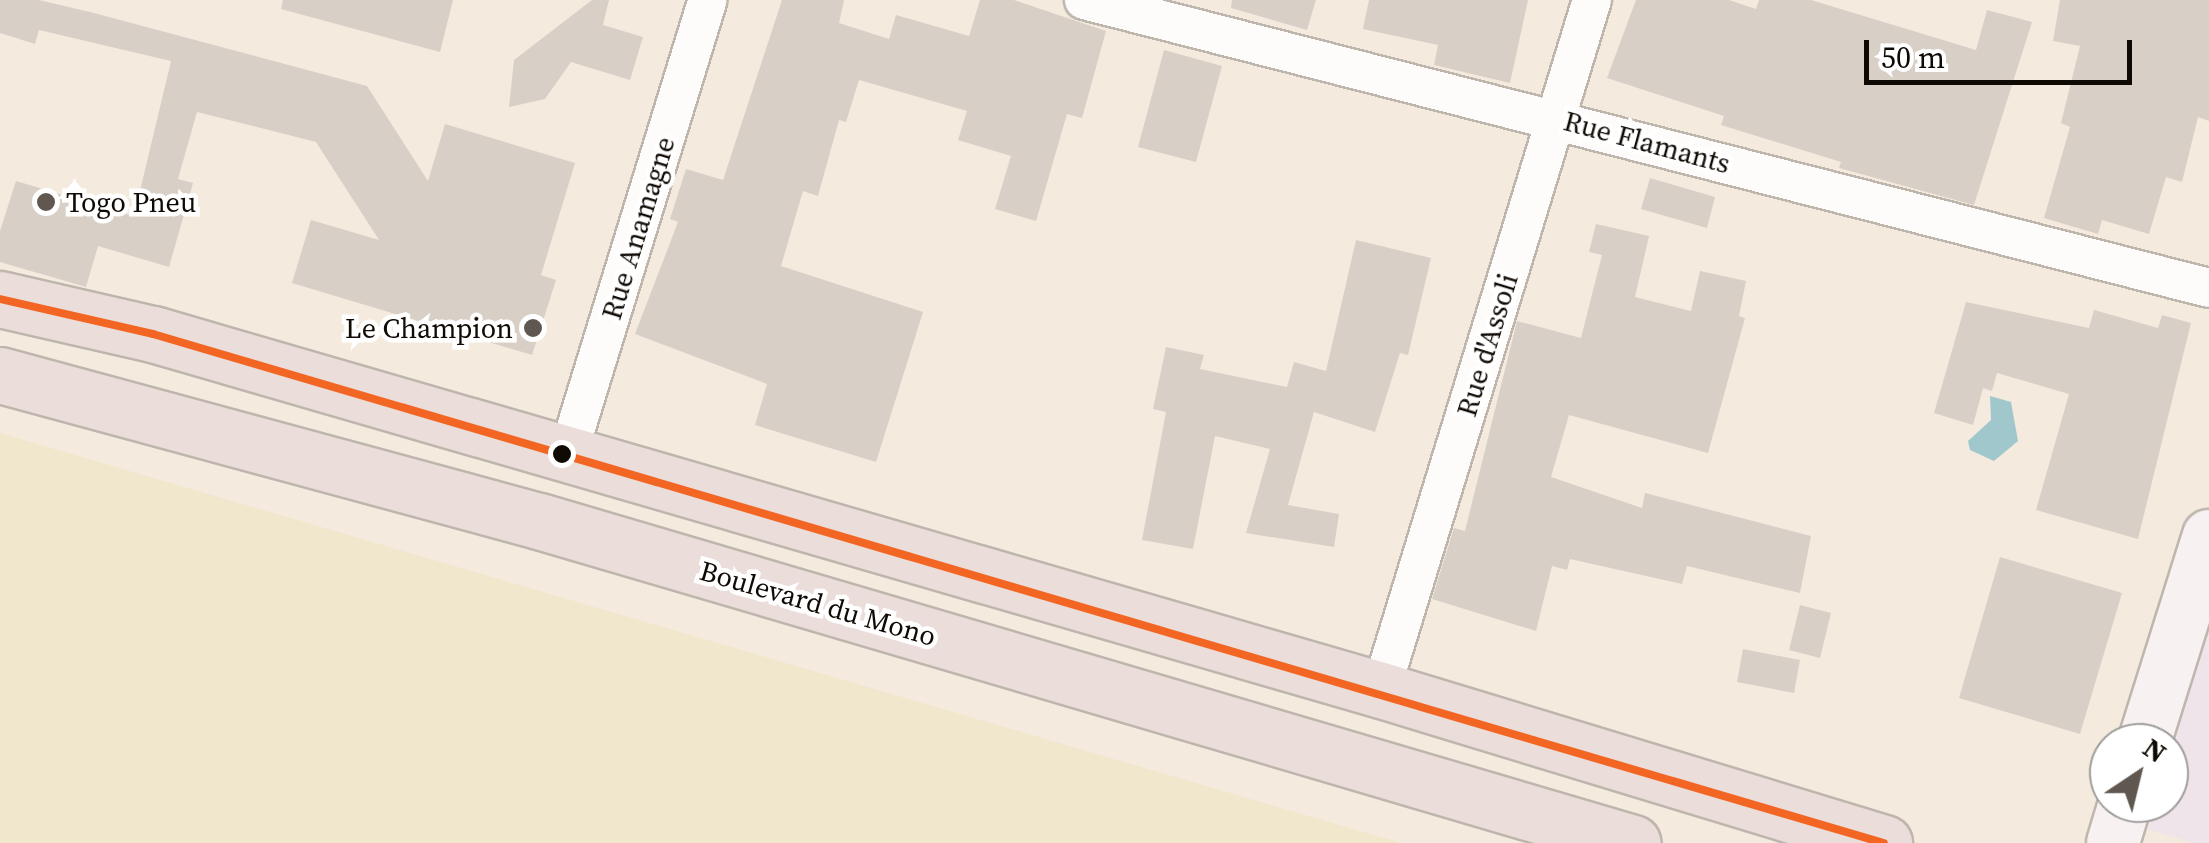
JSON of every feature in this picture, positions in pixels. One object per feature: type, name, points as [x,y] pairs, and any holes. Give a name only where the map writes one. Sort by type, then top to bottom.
[{"type":"highway","points":[[0,299],[153,334],[1381,690],[1884,843]]},
{"type":"highway","name":"Boulevard du Mono","points":[[0,375],[539,521],[1633,843]]},
{"type":"street","name":"Rue Anamagne","points":[[568,456],[708,0]]},
{"type":"street","name":"Rue Flamants","points":[[1084,0],[2209,288]]},
{"type":"street","name":"Rue d'Assoli","points":[[1381,690],[1592,0]]},
{"type":"street","points":[[2150,723],[2209,536]]},
{"type":"shaded area","points":[[2209,592],[2209,843],[2193,843],[2140,827],[2141,823],[2189,823],[2189,723],[2174,723]]},
{"type":"sand","points":[[0,433],[1401,843],[0,843]]},
{"type":"water","points":[[1990,396],[2011,402],[2018,441],[1994,461],[1970,450],[1968,441],[1991,420]]},
{"type":"building","points":[[0,0],[39,0],[367,86],[428,181],[445,124],[575,163],[541,275],[556,280],[532,355],[292,283],[311,220],[379,240],[316,142],[197,112],[178,179],[193,183],[169,267],[98,246],[86,287],[0,262],[0,231],[16,181],[134,216],[171,61],[39,30],[35,44],[0,33]]},
{"type":"building","points":[[283,0],[453,0],[440,52],[281,9]]},
{"type":"building","points":[[592,0],[609,0],[603,25],[643,37],[630,80],[571,62],[545,99],[509,107],[514,60]]},
{"type":"building","points":[[782,0],[844,0],[839,23],[889,39],[896,15],[969,36],[980,0],[1014,0],[1106,31],[1082,118],[1067,114],[1036,221],[995,209],[1011,156],[958,140],[967,111],[859,80],[846,122],[839,120],[818,196],[803,191],[781,266],[923,312],[876,462],[755,425],[767,384],[635,334],[678,222],[670,219],[686,169],[723,180]]},
{"type":"building","points":[[1232,0],[1316,0],[1307,30],[1231,8]]},
{"type":"building","points":[[1369,0],[1528,0],[1510,83],[1434,65],[1438,45],[1363,29]]},
{"type":"building","points":[[1636,0],[1729,0],[1756,9],[1759,0],[1811,0],[1976,50],[1987,10],[2032,22],[1974,205],[1839,168],[1841,162],[1721,125],[1724,116],[1607,78]]},
{"type":"building","points":[[2060,0],[2209,0],[2209,121],[2198,117],[2182,182],[2166,177],[2149,234],[2102,220],[2098,234],[2044,218],[2070,127],[2061,123],[2080,46],[2053,41]]},
{"type":"building","points":[[1164,50],[1222,66],[1196,162],[1138,147]]},
{"type":"building","points":[[1650,178],[1715,197],[1707,228],[1641,209]]},
{"type":"building","points":[[1596,224],[1649,236],[1635,297],[1691,311],[1700,271],[1746,281],[1739,316],[1745,318],[1708,453],[1569,415],[1551,477],[1642,508],[1645,493],[1811,536],[1800,593],[1687,566],[1682,584],[1570,559],[1567,570],[1552,566],[1536,631],[1432,599],[1454,528],[1465,531],[1517,321],[1581,338],[1602,255],[1589,252]]},
{"type":"building","points":[[1356,240],[1431,258],[1408,355],[1400,353],[1375,432],[1314,412],[1288,505],[1339,514],[1334,547],[1246,533],[1270,449],[1215,436],[1193,549],[1142,540],[1166,412],[1153,409],[1166,347],[1204,355],[1200,369],[1287,387],[1294,362],[1326,371]]},
{"type":"building","points":[[1966,302],[2089,328],[2094,310],[2158,328],[2162,315],[2191,323],[2138,539],[2036,510],[2069,394],[1997,373],[1992,391],[1983,388],[1973,425],[1934,413]]},
{"type":"building","points":[[2000,557],[2122,593],[2080,734],[1959,698]]},
{"type":"building","points":[[1800,605],[1831,613],[1820,658],[1789,650]]},
{"type":"building","points":[[1743,649],[1800,660],[1794,693],[1737,682]]},
{"type":"transit line","points":[[0,299],[153,334],[1884,843]]},
{"type":"place","name":"Togo Pneu","points":[[46,202]]},
{"type":"place","name":"Le Champion","points":[[533,328]]}]
